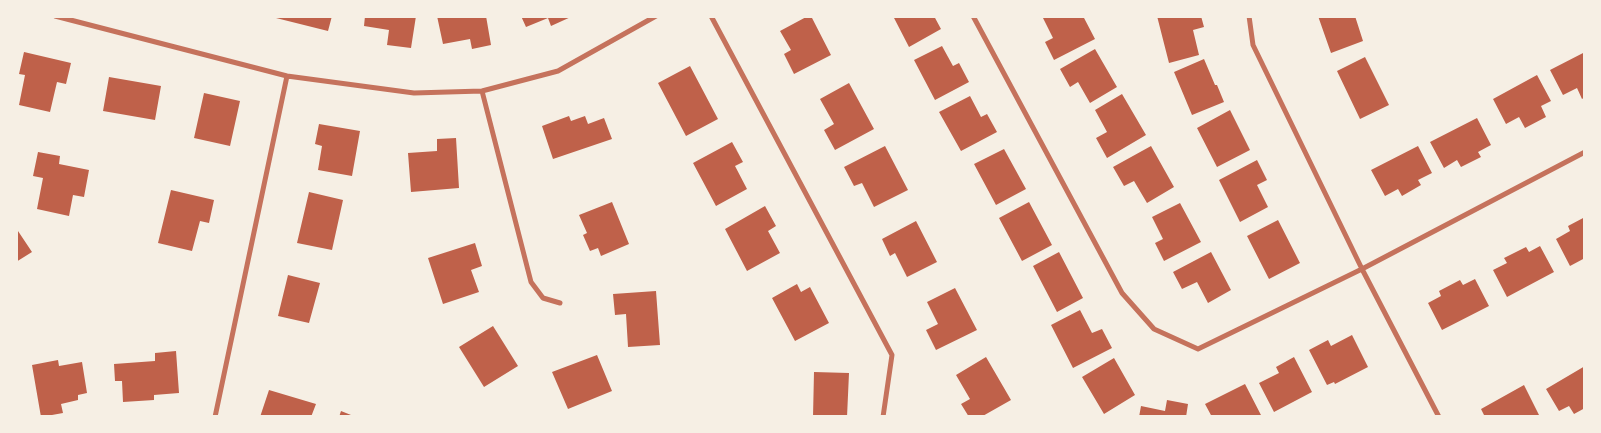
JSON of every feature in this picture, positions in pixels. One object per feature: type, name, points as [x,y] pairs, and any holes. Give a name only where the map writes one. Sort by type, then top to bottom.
[{"type":"street","points":[[55,16],[287,76],[414,93],[482,92],[558,71],[656,16]]},
{"type":"street","points":[[710,16],[892,355],[884,417]]},
{"type":"street","points":[[973,16],[1122,293],[1154,329],[1198,349],[1362,269],[1585,152]]},
{"type":"street","points":[[1249,16],[1253,45],[1362,269],[1438,417]]},
{"type":"street","points":[[215,417],[287,76]]},
{"type":"street","points":[[482,92],[531,282],[542,298],[560,303]]},
{"type":"building","points":[[276,16],[332,16],[328,31],[276,18]]},
{"type":"building","points":[[365,16],[416,16],[411,48],[387,45],[389,30],[364,26]]},
{"type":"building","points":[[437,16],[486,16],[491,45],[472,49],[470,39],[443,44]]},
{"type":"building","points":[[521,16],[573,16],[551,26],[548,18],[526,27]]},
{"type":"building","points":[[811,16],[831,55],[794,74],[784,54],[791,50],[780,31]]},
{"type":"building","points":[[893,16],[934,16],[941,29],[909,47]]},
{"type":"building","points":[[1042,16],[1083,16],[1095,39],[1054,60],[1045,42],[1053,38]]},
{"type":"building","points":[[1157,16],[1201,16],[1204,27],[1193,30],[1199,55],[1169,63]]},
{"type":"building","points":[[1318,16],[1355,16],[1363,41],[1331,53]]},
{"type":"building","points":[[942,46],[953,66],[959,63],[969,82],[935,100],[914,60]]},
{"type":"building","points":[[1095,49],[1117,87],[1090,103],[1078,82],[1070,87],[1060,69]]},
{"type":"building","points":[[24,52],[71,63],[66,84],[57,82],[50,112],[19,105],[25,75],[19,74]]},
{"type":"building","points":[[1585,52],[1585,97],[1582,99],[1577,88],[1563,95],[1550,70]]},
{"type":"building","points":[[1365,57],[1389,105],[1360,119],[1337,71]]},
{"type":"building","points":[[1204,59],[1224,102],[1192,115],[1174,72]]},
{"type":"building","points":[[690,66],[718,119],[686,136],[658,83]]},
{"type":"building","points":[[1537,75],[1551,101],[1541,106],[1546,117],[1525,128],[1519,117],[1506,124],[1493,99]]},
{"type":"building","points":[[109,77],[161,86],[155,120],[103,111]]},
{"type":"building","points":[[849,83],[874,129],[835,150],[824,130],[834,124],[820,99]]},
{"type":"building","points":[[204,93],[240,101],[230,146],[194,138]]},
{"type":"building","points":[[1122,94],[1146,135],[1107,158],[1096,138],[1107,132],[1095,110]]},
{"type":"building","points":[[970,96],[981,117],[987,114],[997,132],[961,151],[939,112]]},
{"type":"building","points":[[1230,110],[1250,150],[1217,167],[1197,128]]},
{"type":"building","points":[[569,116],[571,121],[585,116],[588,124],[604,118],[612,139],[553,159],[542,126]]},
{"type":"building","points":[[1477,118],[1491,145],[1478,152],[1481,157],[1461,167],[1457,160],[1444,168],[1430,142]]},
{"type":"building","points":[[319,124],[360,131],[352,176],[318,170],[322,146],[315,144]]},
{"type":"building","points":[[456,138],[459,188],[411,192],[408,153],[437,151],[437,139]]},
{"type":"building","points":[[732,142],[743,162],[735,166],[747,189],[716,206],[693,163]]},
{"type":"building","points":[[885,146],[908,190],[874,207],[862,183],[854,186],[844,167]]},
{"type":"building","points":[[1151,146],[1174,187],[1147,203],[1134,181],[1124,186],[1113,167]]},
{"type":"building","points":[[1418,146],[1432,173],[1418,180],[1421,185],[1402,196],[1398,189],[1385,196],[1371,170]]},
{"type":"building","points":[[1004,149],[1026,189],[996,205],[974,164]]},
{"type":"building","points":[[38,152],[60,156],[59,164],[89,170],[84,197],[73,195],[69,216],[37,209],[43,178],[33,176]]},
{"type":"building","points":[[1257,160],[1267,180],[1257,185],[1268,207],[1240,222],[1219,180]]},
{"type":"building","points":[[171,190],[214,200],[209,223],[200,221],[192,251],[158,243]]},
{"type":"building","points":[[309,192],[343,200],[332,250],[297,243]]},
{"type":"building","points":[[612,202],[629,244],[601,256],[598,248],[590,251],[583,235],[587,233],[579,215]]},
{"type":"building","points":[[1029,202],[1052,245],[1022,261],[999,218]]},
{"type":"building","points":[[1180,203],[1201,242],[1164,261],[1155,243],[1163,239],[1152,217]]},
{"type":"building","points":[[765,206],[776,226],[768,231],[780,253],[747,271],[725,229]]},
{"type":"building","points":[[1585,217],[1585,258],[1570,266],[1556,239],[1570,231],[1568,226]]},
{"type":"building","points":[[1278,220],[1300,263],[1269,279],[1247,236]]},
{"type":"building","points":[[916,221],[937,262],[907,277],[895,253],[890,256],[882,239]]},
{"type":"building","points":[[16,228],[32,252],[16,262]]},
{"type":"building","points":[[475,243],[482,266],[471,270],[479,292],[443,304],[428,258]]},
{"type":"building","points":[[1540,246],[1554,272],[1507,297],[1493,270],[1507,263],[1504,258],[1526,247],[1529,252]]},
{"type":"building","points":[[1059,252],[1083,298],[1057,312],[1033,266]]},
{"type":"building","points":[[1211,252],[1231,290],[1208,303],[1197,282],[1182,289],[1173,272]]},
{"type":"building","points":[[288,275],[320,283],[309,323],[278,316]]},
{"type":"building","points":[[1475,279],[1489,306],[1442,330],[1428,303],[1441,296],[1439,291],[1460,280],[1463,285]]},
{"type":"building","points":[[797,284],[801,292],[810,287],[829,323],[795,341],[772,298]]},
{"type":"building","points":[[955,288],[977,330],[936,350],[926,330],[938,324],[927,302]]},
{"type":"building","points":[[656,291],[660,345],[628,347],[626,314],[615,315],[613,294]]},
{"type":"building","points":[[1080,310],[1092,333],[1102,329],[1112,348],[1073,368],[1051,325]]},
{"type":"building","points":[[493,326],[518,366],[484,387],[459,347]]},
{"type":"building","points":[[1352,335],[1368,367],[1335,384],[1334,382],[1327,385],[1309,350],[1328,340],[1331,346]]},
{"type":"building","points":[[176,351],[179,393],[154,395],[154,400],[123,402],[122,381],[115,381],[114,364],[155,361],[155,353]]},
{"type":"building","points":[[597,355],[612,391],[568,409],[552,372]]},
{"type":"building","points":[[986,357],[1011,400],[981,417],[969,417],[961,404],[970,399],[956,375]]},
{"type":"building","points":[[1294,357],[1312,392],[1274,412],[1259,383],[1279,373],[1276,367]]},
{"type":"building","points":[[1114,358],[1135,395],[1104,414],[1082,377]]},
{"type":"building","points":[[58,360],[59,366],[82,362],[87,393],[78,395],[78,400],[61,404],[63,413],[41,417],[32,365]]},
{"type":"building","points":[[1585,366],[1585,408],[1574,414],[1569,406],[1559,411],[1546,389]]},
{"type":"building","points":[[814,372],[849,373],[847,417],[813,417]]},
{"type":"building","points":[[1245,384],[1262,417],[1212,417],[1205,404]]},
{"type":"building","points":[[1524,385],[1540,417],[1485,417],[1481,409]]},
{"type":"building","points":[[269,390],[316,404],[311,417],[260,417]]},
{"type":"building","points":[[1167,400],[1188,404],[1186,417],[1139,417],[1141,406],[1165,411]]},
{"type":"building","points":[[341,411],[356,417],[339,417]]}]
